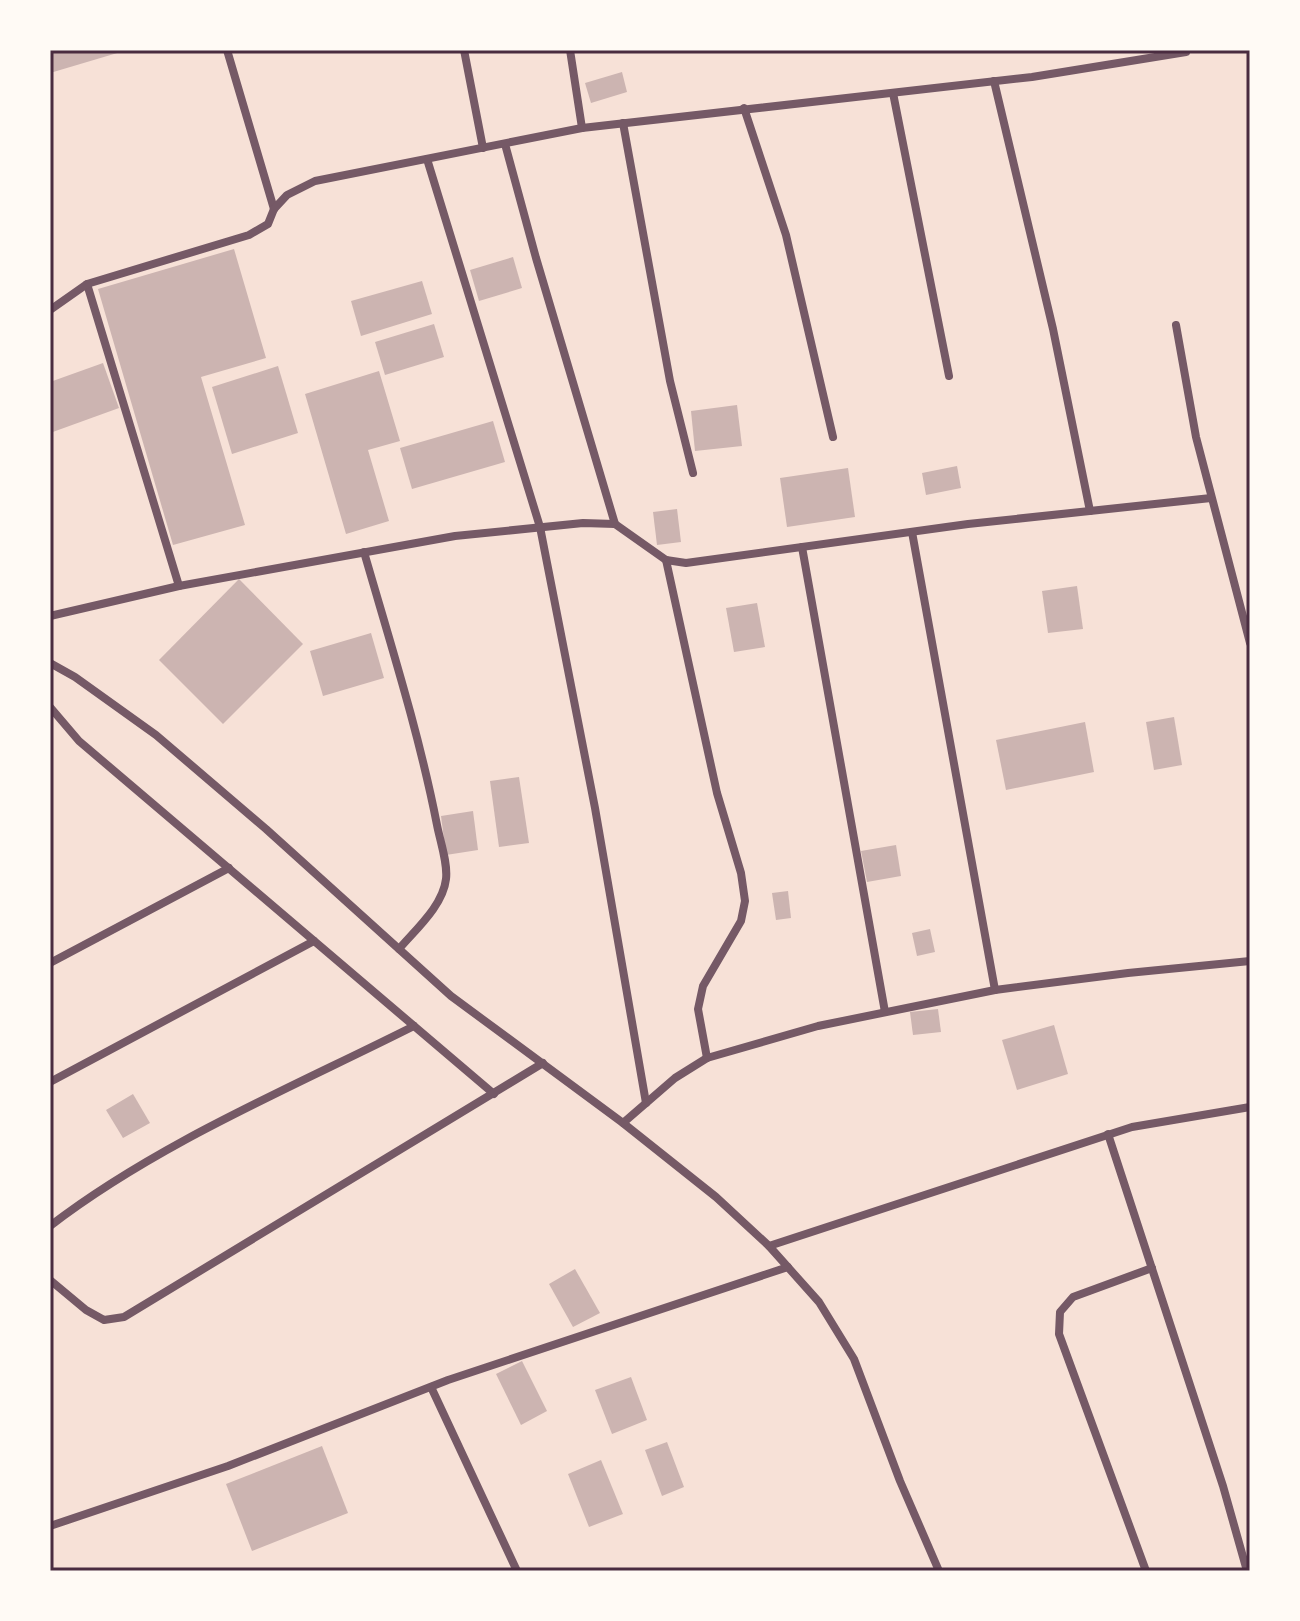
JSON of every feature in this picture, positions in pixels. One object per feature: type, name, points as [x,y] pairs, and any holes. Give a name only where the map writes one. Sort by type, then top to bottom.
[{"type":"street","points":[[227,50],[274,209]]},
{"type":"street","points":[[464,50],[483,148]]},
{"type":"street","points":[[570,50],[582,128]]},
{"type":"street","points":[[50,310],[87,284],[249,235],[268,224],[274,209],[287,195],[315,181],[582,128],[994,81],[1186,52]]},
{"type":"street","points":[[994,81],[1053,329],[1090,511]]},
{"type":"street","points":[[893,93],[949,376]]},
{"type":"street","points":[[744,108],[786,235],[833,437]]},
{"type":"street","points":[[623,123],[670,381],[693,473]]},
{"type":"street","points":[[505,144],[615,524]]},
{"type":"street","points":[[427,159],[540,527],[595,808],[646,1103]]},
{"type":"street","points":[[87,284],[179,586]]},
{"type":"street","points":[[1176,325],[1196,437],[1250,643]]},
{"type":"street","points":[[50,616],[179,586],[364,552],[455,536],[540,527],[615,524],[666,560],[686,563],[912,532],[1211,498]]},
{"type":"street","points":[[912,532],[995,990]]},
{"type":"street","points":[[802,547],[885,1012]]},
{"type":"street","points":[[364,552],[417,737],[447,878],[442,894],[430,913],[399,949]]},
{"type":"street","points":[[666,560],[717,793],[741,873],[745,901],[741,921],[703,986],[698,1009],[707,1058]]},
{"type":"street","points":[[50,663],[75,677],[156,735],[266,829],[451,996],[623,1123],[716,1197],[769,1246],[819,1302],[854,1359],[900,1481],[939,1571]]},
{"type":"street","points":[[50,707],[79,741],[494,1094]]},
{"type":"street","points":[[50,963],[229,868]]},
{"type":"street","points":[[50,1082],[314,941]]},
{"type":"street","points":[[623,1123],[675,1078],[707,1058],[818,1026],[995,990],[1250,961]]},
{"type":"street","points":[[50,1226],[78,1204],[192,1137],[414,1026]]},
{"type":"street","points":[[50,1280],[86,1310],[104,1320],[124,1317],[543,1063]]},
{"type":"street","points":[[769,1246],[1132,1127],[1250,1107]]},
{"type":"street","points":[[1108,1134],[1223,1486],[1247,1571]]},
{"type":"street","points":[[50,1526],[228,1466],[431,1387],[788,1267]]},
{"type":"street","points":[[1146,1571],[1059,1334],[1060,1312],[1073,1297],[1152,1268]]},
{"type":"street","points":[[431,1387],[517,1571]]},
{"type":"building","points":[[50,50],[124,50],[124,51],[50,73]]},
{"type":"building","points":[[622,72],[627,92],[591,103],[585,83]]},
{"type":"building","points":[[234,249],[266,358],[201,377],[245,525],[173,545],[98,289]]},
{"type":"building","points":[[513,257],[522,288],[479,301],[470,270]]},
{"type":"building","points":[[422,281],[432,314],[361,336],[351,301]]},
{"type":"building","points":[[434,324],[444,357],[385,375],[375,342]]},
{"type":"building","points":[[103,363],[119,408],[50,433],[50,382]]},
{"type":"building","points":[[278,366],[298,433],[232,454],[212,387]]},
{"type":"building","points":[[379,371],[400,441],[368,450],[389,521],[346,534],[305,394]]},
{"type":"building","points":[[737,405],[742,446],[695,451],[691,411]]},
{"type":"building","points":[[493,421],[505,462],[412,489],[400,448]]},
{"type":"building","points":[[957,466],[961,488],[926,495],[922,473]]},
{"type":"building","points":[[848,468],[855,517],[787,527],[780,478]]},
{"type":"building","points":[[677,509],[681,542],[657,545],[653,512]]},
{"type":"building","points":[[239,579],[303,644],[223,724],[159,660]]},
{"type":"building","points":[[1077,586],[1083,629],[1048,633],[1042,591]]},
{"type":"building","points":[[757,603],[765,647],[734,652],[726,608]]},
{"type":"building","points":[[371,633],[384,678],[323,696],[310,651]]},
{"type":"building","points":[[1174,717],[1182,765],[1154,770],[1146,722]]},
{"type":"building","points":[[1085,722],[1094,772],[1006,790],[996,740]]},
{"type":"building","points":[[519,777],[529,843],[499,847],[490,781]]},
{"type":"building","points":[[473,811],[478,850],[446,855],[441,816]]},
{"type":"building","points":[[896,845],[901,876],[867,882],[861,851]]},
{"type":"building","points":[[788,891],[791,918],[776,920],[772,893]]},
{"type":"building","points":[[930,929],[935,952],[917,956],[912,933]]},
{"type":"building","points":[[938,1009],[941,1032],[913,1035],[910,1012]]},
{"type":"building","points":[[1054,1025],[1068,1074],[1017,1090],[1002,1040]]},
{"type":"building","points":[[133,1094],[150,1123],[123,1138],[106,1110]]},
{"type":"building","points":[[575,1269],[600,1313],[573,1327],[549,1284]]},
{"type":"building","points":[[522,1361],[547,1411],[521,1425],[496,1374]]},
{"type":"building","points":[[631,1377],[647,1420],[612,1434],[595,1390]]},
{"type":"building","points":[[667,1442],[684,1487],[662,1496],[645,1450]]},
{"type":"building","points":[[322,1446],[348,1513],[252,1551],[226,1484]]},
{"type":"building","points":[[601,1460],[623,1514],[589,1527],[568,1474]]}]
